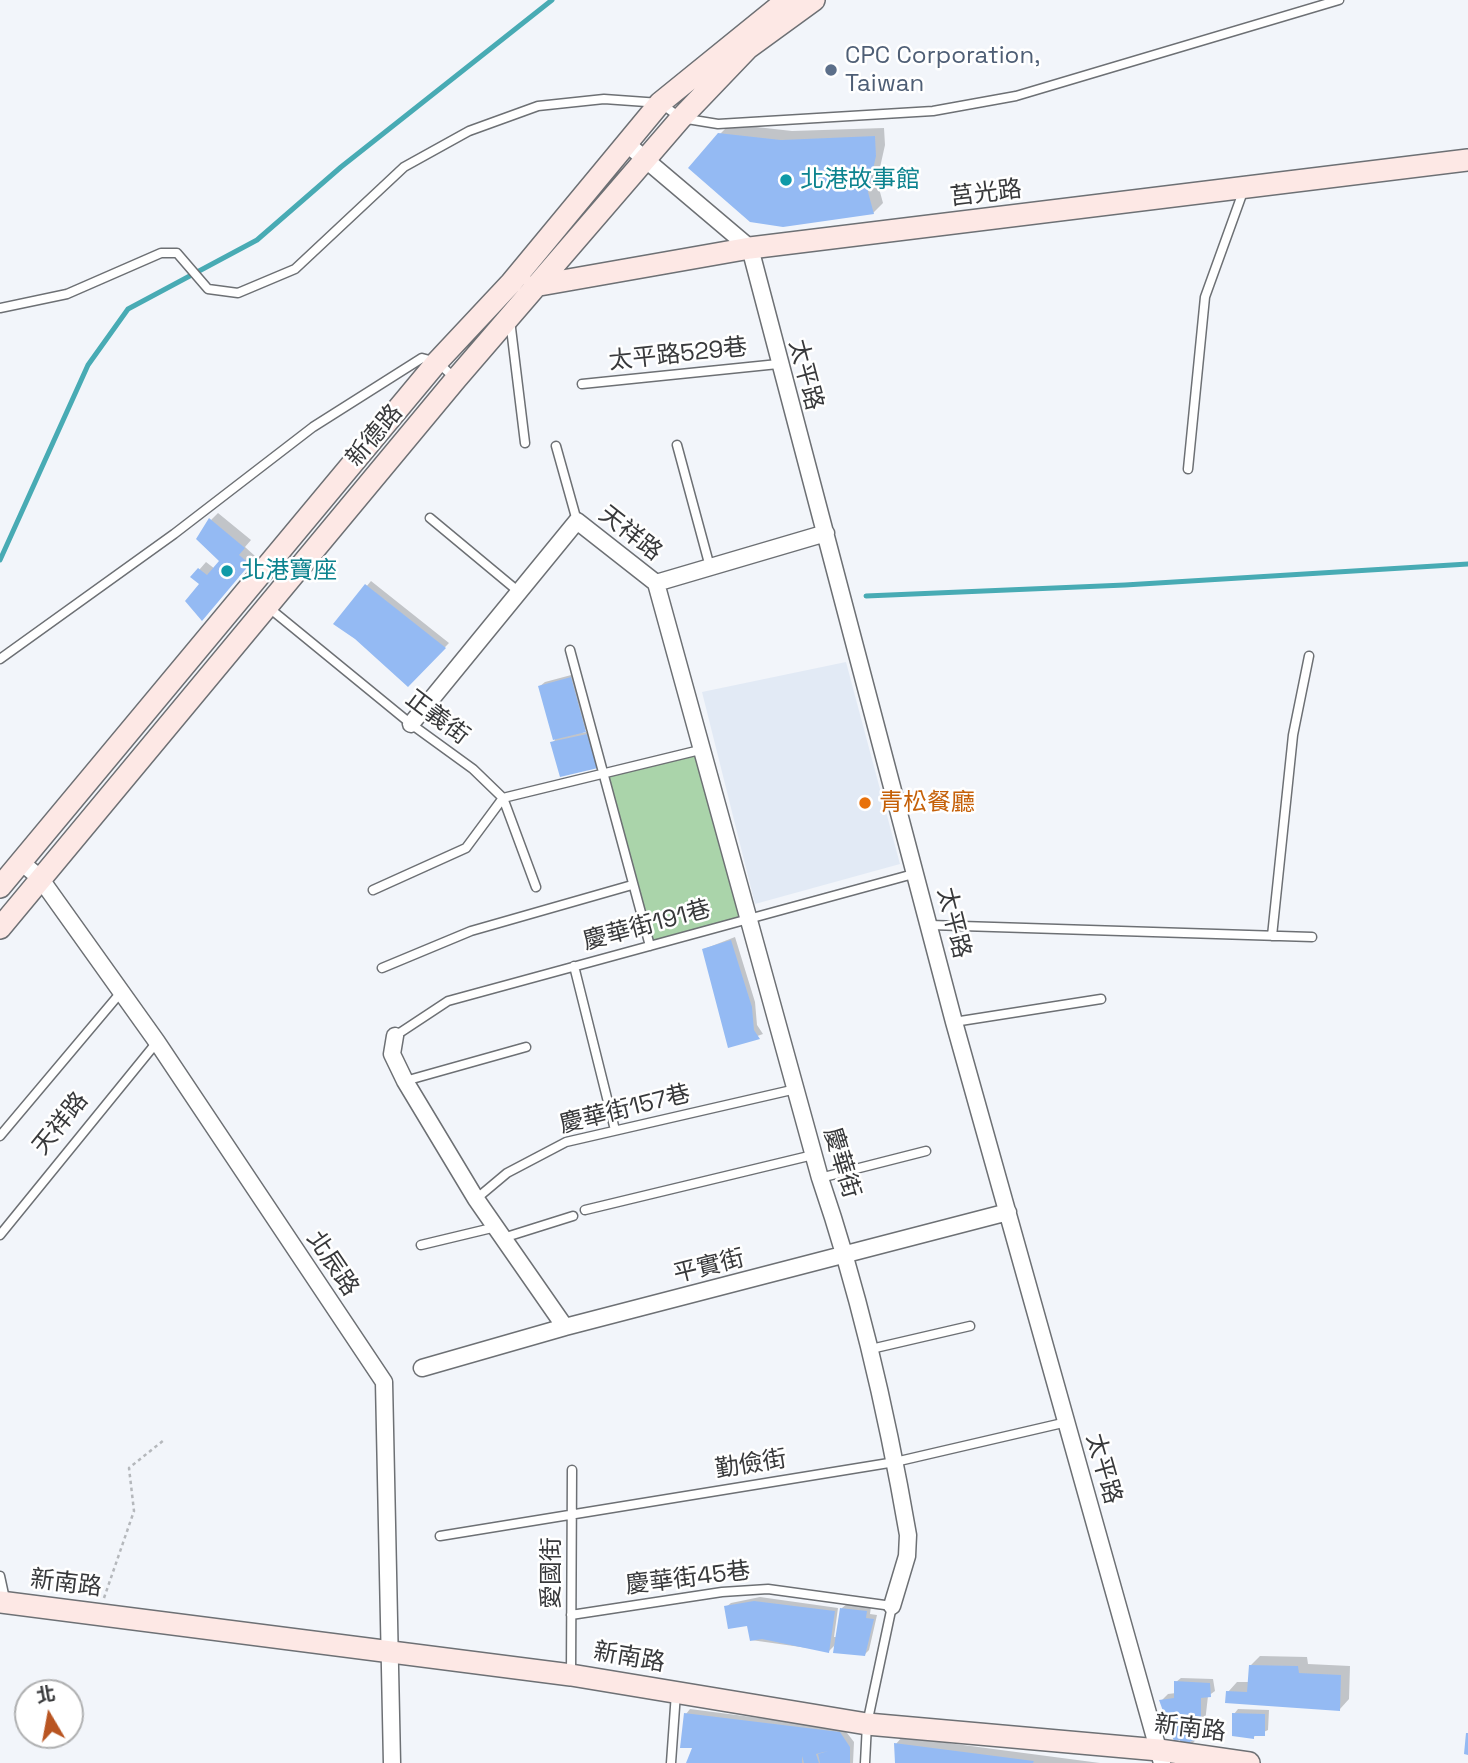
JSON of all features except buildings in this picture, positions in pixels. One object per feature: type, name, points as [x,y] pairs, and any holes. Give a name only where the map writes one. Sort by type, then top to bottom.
[{"type":"main road","name":"新德路","points":[[0,887],[437,362],[511,282],[660,103],[787,0]]},
{"type":"main road","name":"新德路","points":[[0,928],[456,379],[645,159],[748,48],[814,0]]},
{"type":"main road","name":"莒光路","points":[[511,282],[537,286],[750,248],[1468,160]]},
{"type":"main road","name":"新南路","points":[[3,1602],[571,1675],[867,1724],[1161,1757],[1249,1763]]},
{"type":"street","points":[[626,143],[750,248]]},
{"type":"street","name":"太平路","points":[[750,248],[778,363],[917,873],[954,1023],[1161,1757]]},
{"type":"street","name":"天祥路","points":[[411,724],[577,521],[656,583],[826,533]]},
{"type":"street","name":"慶華街","points":[[656,583],[704,749],[820,1178],[846,1255],[872,1349],[908,1535],[906,1556],[892,1606]]},
{"type":"street","name":"北辰路","points":[[21,862],[40,878],[157,1042],[384,1382],[392,1763]]},
{"type":"street","points":[[395,1036],[392,1054],[405,1081],[476,1199],[565,1327]]},
{"type":"street","name":"平實街","points":[[422,1368],[565,1327],[1007,1212]]},
{"type":"lane","points":[[0,308],[67,294],[161,253],[177,253],[208,289],[238,293],[295,269],[404,167],[469,131],[538,106],[604,99],[660,103],[681,118],[718,124],[933,111],[1016,96],[1339,0]]},
{"type":"lane","points":[[1188,469],[1205,297],[1245,189]]},
{"type":"lane","points":[[510,317],[525,443]]},
{"type":"lane","points":[[0,659],[174,534],[313,426],[422,358],[437,362],[456,379]]},
{"type":"lane","name":"太平路529巷","points":[[582,384],[778,363]]},
{"type":"lane","points":[[677,444],[710,567]]},
{"type":"lane","points":[[556,446],[577,521]]},
{"type":"lane","points":[[430,518],[519,592]]},
{"type":"lane","name":"正義街","points":[[268,607],[411,724],[472,769],[503,798]]},
{"type":"lane","points":[[570,650],[650,946]]},
{"type":"lane","points":[[1272,936],[1293,734],[1308,656]]},
{"type":"lane","points":[[373,890],[466,848],[503,798],[704,749]]},
{"type":"lane","points":[[503,798],[536,887]]},
{"type":"lane","name":"慶華街191巷","points":[[395,1036],[448,1001],[917,873]]},
{"type":"lane","points":[[382,968],[471,931],[632,885]]},
{"type":"lane","points":[[930,925],[1312,937]]},
{"type":"lane","points":[[574,966],[615,1130]]},
{"type":"lane","points":[[0,1136],[121,991]]},
{"type":"lane","points":[[954,1023],[1101,999]]},
{"type":"lane","name":"天祥路","points":[[0,1235],[157,1042]]},
{"type":"lane","points":[[405,1081],[526,1047]]},
{"type":"lane","name":"慶華街157巷","points":[[476,1199],[507,1173],[566,1142],[796,1089]]},
{"type":"lane","points":[[820,1178],[926,1151]]},
{"type":"lane","points":[[585,1210],[814,1154]]},
{"type":"lane","points":[[421,1245],[499,1233],[573,1216]]},
{"type":"lane","points":[[872,1349],[970,1326]]},
{"type":"lane","name":"勤儉街","points":[[440,1536],[895,1462],[1067,1422]]},
{"type":"lane","name":"愛國街","points":[[571,1675],[572,1470]]},
{"type":"lane","points":[[0,1576],[3,1602]]},
{"type":"lane","name":"慶華街45巷","points":[[571,1615],[722,1591],[768,1589],[892,1606]]},
{"type":"lane","name":"慶華街","points":[[865,1763],[867,1724],[892,1606]]},
{"type":"lane","points":[[671,1763],[676,1693]]},
{"type":"path","points":[[99,1614],[134,1511],[129,1468],[164,1440]]},
{"type":"shaded area","points":[[846,662],[900,864],[755,904],[702,692]]},
{"type":"green space","points":[[704,749],[750,918],[650,946],[602,776]]},
{"type":"waterway","points":[[0,560],[88,365],[128,309],[257,240],[341,167],[552,0]]},
{"type":"waterway","points":[[866,596],[1125,585],[1468,564]]},
{"type":"place","name":"CPC Corporation, Taiwan","points":[[831,70]]},
{"type":"place","name":"北港故事館","points":[[786,180]]},
{"type":"place","name":"北港寶座","points":[[227,571]]},
{"type":"place","name":"青松餐廳","points":[[865,803]]}]
